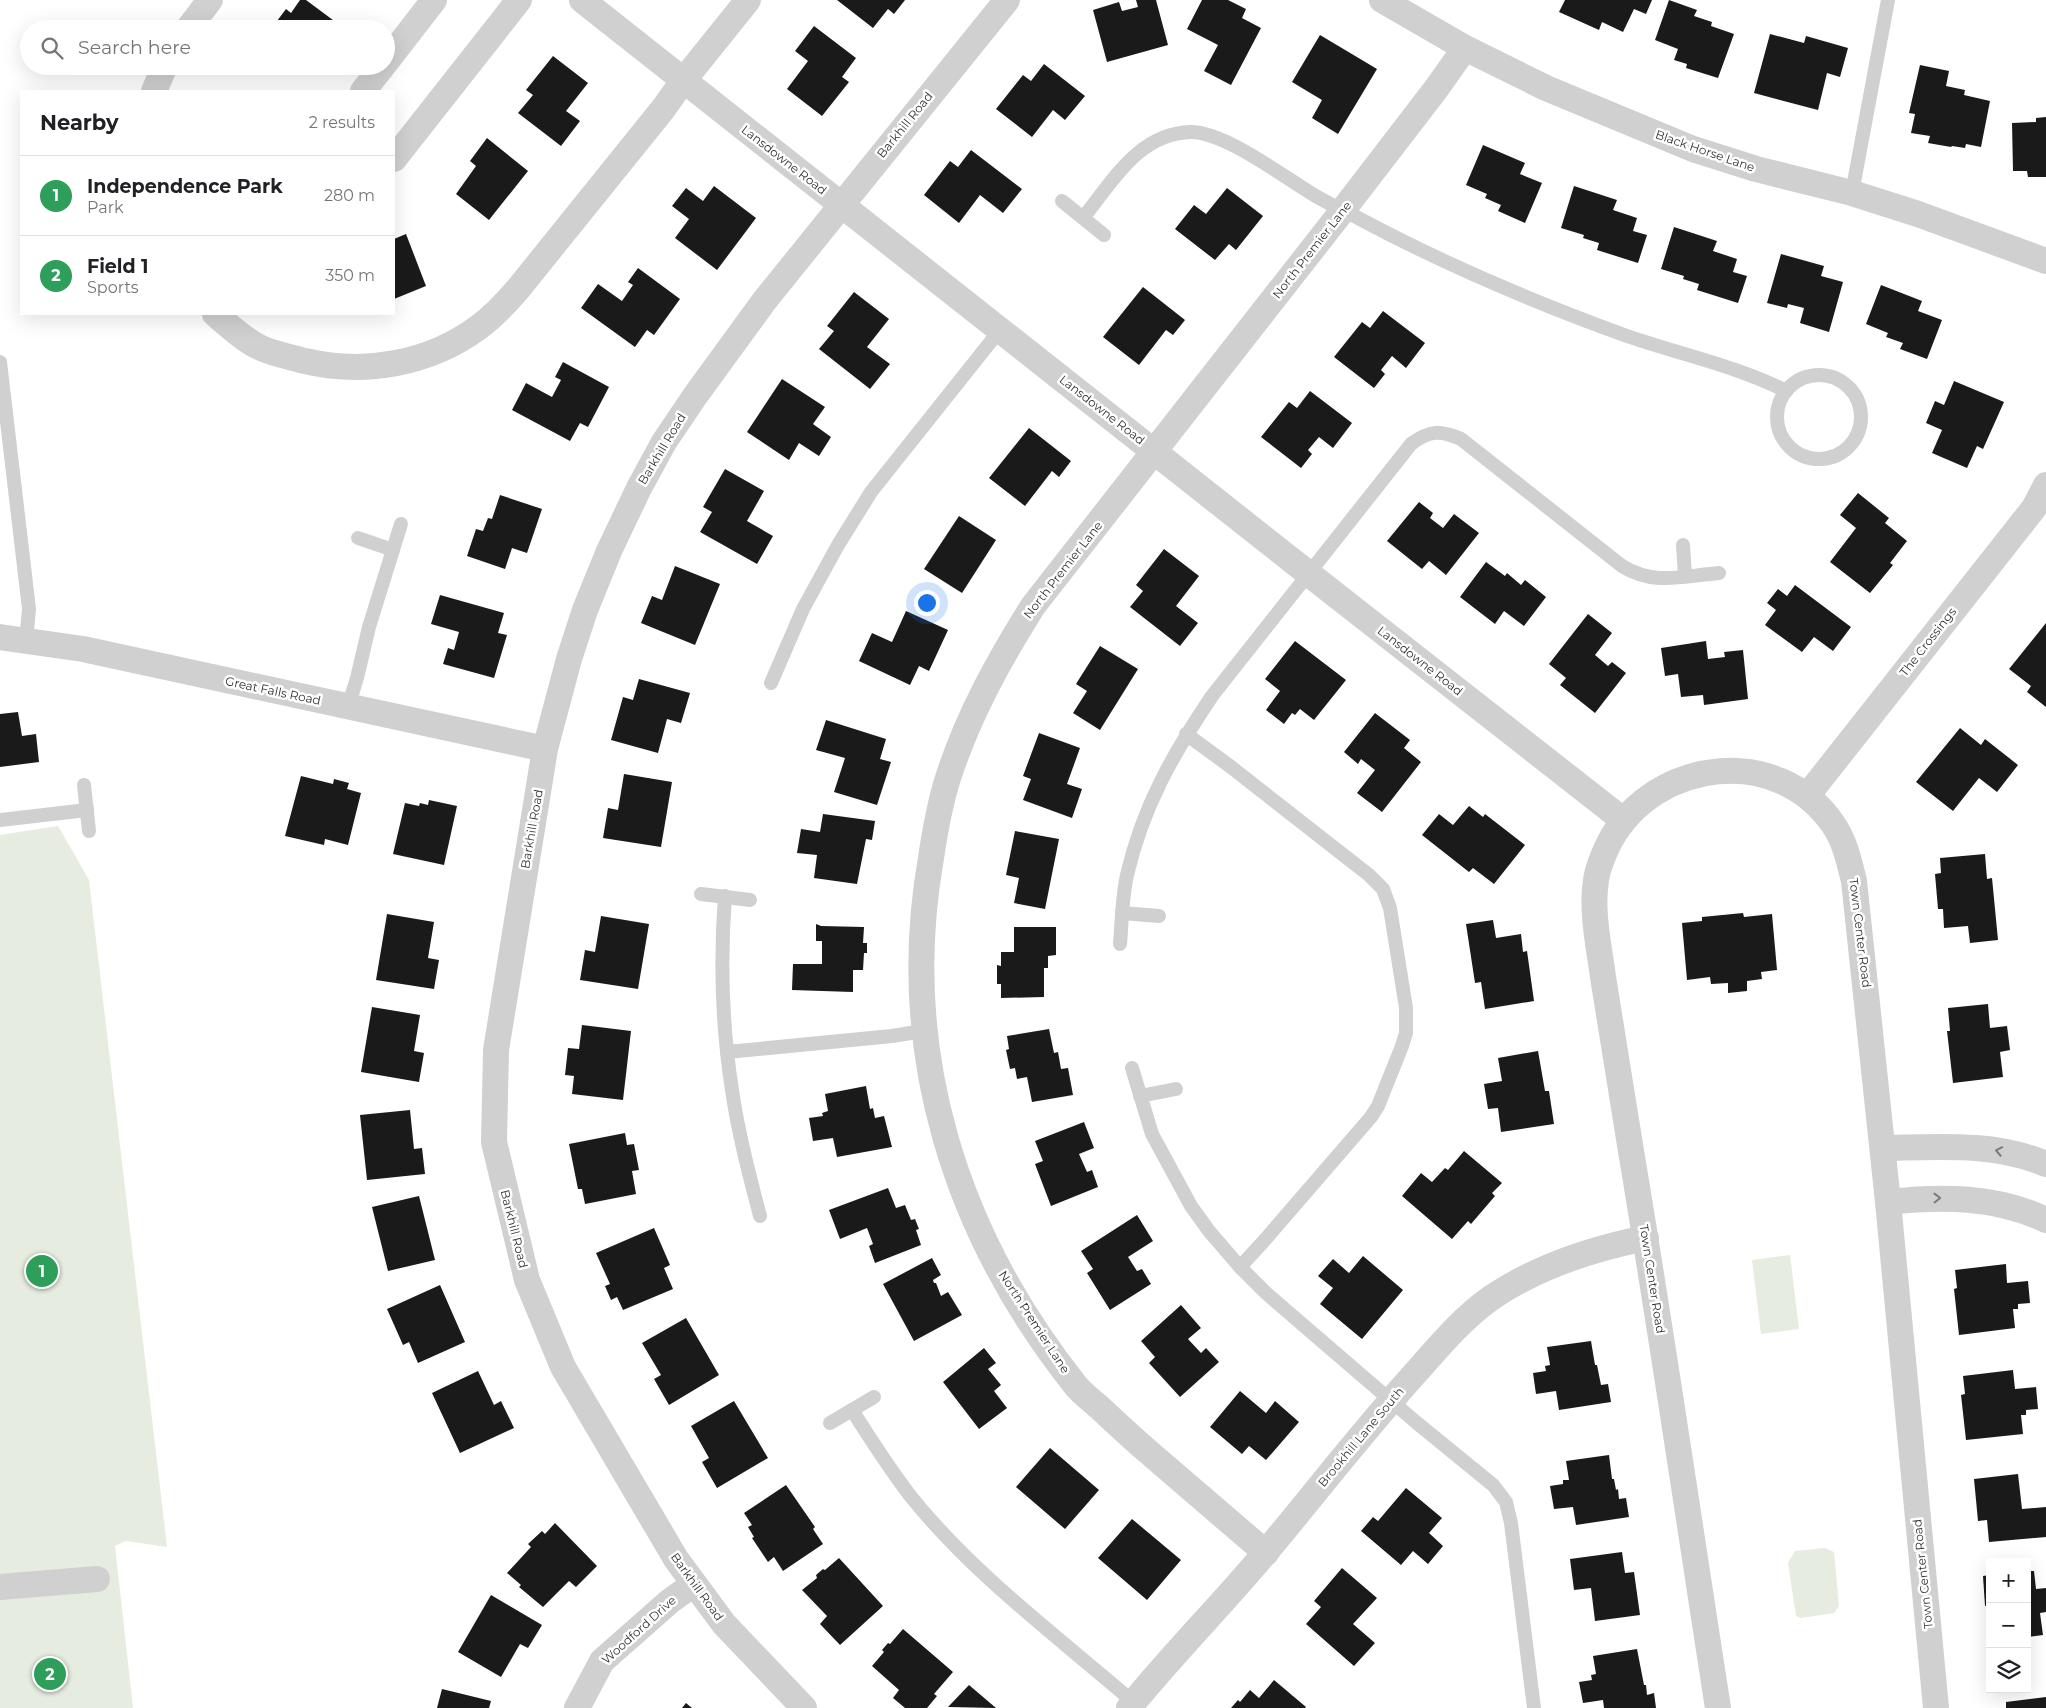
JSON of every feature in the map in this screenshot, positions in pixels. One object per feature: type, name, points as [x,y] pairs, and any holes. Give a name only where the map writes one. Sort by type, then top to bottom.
[{"type":"street","points":[[195,20],[210,0]]},
{"type":"street","points":[[395,50],[434,0]]},
{"type":"street","points":[[395,158],[519,0]]},
{"type":"street","name":"Lansdowne Road","points":[[582,0],[1623,820]]},
{"type":"street","points":[[216,315],[234,330],[262,348],[323,365],[381,366],[428,354],[458,340],[480,326],[498,311],[518,289],[664,109],[683,81],[748,0]]},
{"type":"street","name":"Barkhill Road","points":[[804,1708],[724,1624],[694,1584],[666,1542],[563,1367],[527,1280],[494,1142],[496,1050],[545,749],[568,659],[609,551],[664,442],[694,396],[765,300],[1007,0]]},
{"type":"street","name":"Black Horse Lane","points":[[1382,0],[1465,48],[1546,88],[1693,149],[1756,169],[1852,193],[1918,214],[2046,261]]},
{"type":"street","name":"North Premier Lane","points":[[1266,1553],[1137,1442],[1078,1388],[1032,1324],[999,1270],[971,1214],[936,1103],[923,1031],[921,960],[924,897],[935,832],[948,779],[969,724],[1007,648],[1033,606],[1343,210],[1465,48]]},
{"type":"street","points":[[154,90],[161,75]]},
{"type":"street","points":[[364,90],[376,75]]},
{"type":"street","name":"The Crossings","points":[[1807,796],[2034,508],[2046,485]]},
{"type":"street","name":"Great Falls Road","points":[[0,637],[82,649],[545,749]]},
{"type":"street","name":"Town Center Road","points":[[1718,1708],[1646,1238],[1608,1010],[1594,906],[1596,880],[1600,862],[1623,820],[1638,804],[1657,790],[1677,780],[1710,772],[1751,773],[1783,783],[1807,796],[1834,825],[1845,844],[1854,881],[1883,1148],[1936,1708]]},
{"type":"street","points":[[1883,1148],[1970,1147],[1996,1150],[2032,1158],[2046,1164]]},
{"type":"street","points":[[1888,1202],[1943,1198],[1979,1200],[2007,1205],[2046,1220]]},
{"type":"street","name":"Brookhill Lane South","points":[[1134,1706],[1266,1553],[1391,1400],[1454,1330],[1490,1298],[1529,1276],[1566,1259],[1606,1246],[1646,1238]]},
{"type":"street","points":[[0,1587],[97,1579]]},
{"type":"street","name":"Woodford Drive","points":[[577,1708],[602,1661],[670,1601],[694,1584]]},
{"type":"lane","points":[[1852,193],[1888,0]]},
{"type":"lane","points":[[1083,218],[1141,149],[1157,139],[1173,133],[1193,132],[1215,136],[1316,196],[1460,268],[1567,314],[1756,378],[1786,391]]},
{"type":"lane","points":[[1062,202],[1104,235]]},
{"type":"lane","points":[[771,683],[803,609],[870,492],[1000,330]]},
{"type":"lane","points":[[0,362],[29,609],[26,641]]},
{"type":"lane","points":[[1812,376],[1837,379],[1846,385],[1855,396],[1860,408],[1860,426],[1854,440],[1840,453],[1823,459],[1812,458],[1796,452],[1789,446],[1778,429],[1777,412],[1786,391],[1802,378],[1812,376]]},
{"type":"lane","points":[[1120,944],[1127,876],[1153,798],[1186,734],[1212,696],[1411,444],[1422,436],[1435,432],[1461,439],[1622,566],[1635,574],[1649,578],[1719,573]]},
{"type":"lane","points":[[348,707],[401,524]]},
{"type":"lane","points":[[358,538],[393,550]]},
{"type":"lane","points":[[1683,545],[1685,576]]},
{"type":"lane","points":[[1186,734],[1353,863],[1383,889],[1390,908],[1406,1008],[1406,1033],[1378,1106],[1313,1185],[1240,1267]]},
{"type":"lane","points":[[84,785],[89,831]]},
{"type":"lane","points":[[0,820],[87,810]]},
{"type":"lane","points":[[701,894],[750,900]]},
{"type":"lane","points":[[725,896],[722,933],[723,998],[727,1052],[741,1139],[760,1216]]},
{"type":"lane","points":[[1122,914],[1159,916]]},
{"type":"lane","points":[[727,1052],[892,1036],[923,1031]]},
{"type":"lane","points":[[1132,1068],[1152,1134],[1191,1206],[1209,1232],[1240,1267],[1266,1292],[1493,1486],[1506,1502],[1511,1523],[1534,1708]]},
{"type":"lane","points":[[1140,1096],[1176,1090]]},
{"type":"lane","points":[[830,1424],[874,1397]]},
{"type":"lane","points":[[852,1410],[885,1462],[913,1498],[946,1535],[990,1580],[1134,1706]]},
{"type":"shaded area","points":[[58,826],[89,880],[167,1547],[126,1541],[115,1546],[133,1708],[0,1708],[0,835]]},
{"type":"shaded area","points":[[1790,1255],[1799,1329],[1761,1334],[1752,1260]]},
{"type":"shaded area","points":[[1825,1548],[1834,1552],[1839,1606],[1834,1613],[1801,1618],[1796,1616],[1788,1563],[1795,1551]]},
{"type":"building","points":[[300,0],[306,0],[333,20],[278,20],[286,9],[291,13]]},
{"type":"building","points":[[837,0],[905,0],[894,14],[888,9],[873,28]]},
{"type":"building","points":[[1136,0],[1156,0],[1168,45],[1107,62],[1093,10],[1119,2],[1122,11],[1138,7]]},
{"type":"building","points":[[1202,0],[1228,0],[1246,9],[1242,18],[1261,28],[1231,85],[1204,71],[1218,45],[1187,29]]},
{"type":"building","points":[[1565,0],[1652,0],[1646,14],[1634,9],[1623,32],[1602,22],[1599,30],[1559,12]]},
{"type":"building","points":[[1669,0],[1697,10],[1694,16],[1712,22],[1711,26],[1734,34],[1718,78],[1686,68],[1687,64],[1674,60],[1678,49],[1655,40]]},
{"type":"building","points":[[814,26],[856,58],[842,77],[849,82],[822,116],[787,89],[808,61],[795,51]]},
{"type":"building","points":[[1770,34],[1804,43],[1806,36],[1848,48],[1840,77],[1827,73],[1818,110],[1754,93]]},
{"type":"building","points":[[1320,35],[1377,69],[1338,134],[1312,118],[1322,100],[1292,82]]},
{"type":"building","points":[[553,56],[588,83],[566,111],[580,121],[561,146],[518,113],[533,95],[526,90]]},
{"type":"building","points":[[1044,64],[1085,96],[1065,120],[1053,110],[1032,137],[996,109],[1023,75],[1031,81]]},
{"type":"building","points":[[1920,65],[1949,71],[1946,86],[1965,90],[1964,95],[1990,101],[1981,147],[1966,144],[1965,148],[1951,147],[1928,143],[1930,136],[1911,133],[1915,114],[1909,113]]},
{"type":"building","points":[[2046,117],[2046,177],[2028,177],[2027,171],[2013,171],[2012,123],[2036,122],[2036,118]]},
{"type":"building","points":[[487,138],[528,171],[489,220],[456,194],[476,166],[470,161]]},
{"type":"building","points":[[1483,145],[1525,163],[1520,174],[1542,183],[1525,223],[1498,211],[1501,205],[1485,198],[1487,194],[1466,185]]},
{"type":"building","points":[[971,150],[1022,189],[1003,213],[980,195],[959,223],[924,195],[950,161],[958,167]]},
{"type":"building","points":[[714,186],[756,218],[717,270],[675,238],[689,219],[672,206],[686,188],[703,201]]},
{"type":"building","points":[[1574,186],[1617,200],[1613,210],[1637,218],[1633,231],[1647,235],[1638,263],[1597,250],[1599,243],[1583,238],[1584,235],[1561,228]]},
{"type":"building","points":[[1227,188],[1263,216],[1236,250],[1229,244],[1215,260],[1175,229],[1194,205],[1206,214]]},
{"type":"building","points":[[1674,227],[1717,241],[1713,251],[1737,259],[1733,272],[1747,276],[1738,303],[1697,290],[1699,284],[1683,279],[1684,276],[1661,269]]},
{"type":"building","points":[[406,234],[426,286],[395,299],[395,239]]},
{"type":"building","points":[[1781,254],[1824,266],[1821,276],[1843,282],[1829,332],[1800,323],[1804,308],[1788,304],[1787,308],[1767,303]]},
{"type":"building","points":[[638,268],[680,299],[654,335],[647,330],[635,347],[581,308],[598,284],[622,301],[633,285],[628,282]]},
{"type":"building","points":[[1881,285],[1922,301],[1918,311],[1942,320],[1927,359],[1900,349],[1903,343],[1886,337],[1888,333],[1866,324]]},
{"type":"building","points":[[1143,287],[1185,320],[1173,335],[1166,330],[1139,365],[1103,337]]},
{"type":"building","points":[[854,292],[889,319],[867,347],[890,364],[870,389],[819,349],[834,331],[827,326]]},
{"type":"building","points":[[1383,311],[1425,343],[1406,368],[1392,356],[1381,370],[1385,374],[1374,388],[1334,357],[1362,322],[1370,328]]},
{"type":"building","points":[[563,362],[609,387],[588,427],[580,423],[570,441],[512,410],[526,383],[552,397],[561,380],[555,377]]},
{"type":"building","points":[[782,379],[825,407],[813,424],[831,437],[819,456],[799,443],[789,460],[747,432]]},
{"type":"building","points":[[1954,381],[2004,402],[1983,449],[1977,446],[1967,468],[1932,453],[1942,430],[1926,423],[1935,401],[1944,405]]},
{"type":"building","points":[[1310,391],[1352,423],[1333,448],[1319,437],[1308,450],[1312,454],[1301,468],[1261,437],[1289,402],[1297,408]]},
{"type":"building","points":[[1029,428],[1071,461],[1059,477],[1052,471],[1025,506],[989,478]]},
{"type":"building","points":[[725,469],[764,491],[747,521],[773,536],[757,564],[700,532],[712,512],[703,507]]},
{"type":"building","points":[[1858,493],[1889,518],[1885,523],[1907,541],[1890,563],[1893,565],[1870,593],[1830,562],[1856,528],[1840,515]]},
{"type":"building","points":[[500,495],[542,509],[527,553],[512,548],[505,569],[467,556],[476,529],[483,531],[488,518],[492,519]]},
{"type":"building","points":[[1419,502],[1433,513],[1430,518],[1443,528],[1454,514],[1479,533],[1446,575],[1429,561],[1422,569],[1387,541]]},
{"type":"building","points":[[959,516],[996,540],[962,593],[924,569]]},
{"type":"building","points":[[1164,549],[1199,576],[1176,606],[1198,623],[1180,646],[1130,607],[1143,591],[1136,585]]},
{"type":"building","points":[[1486,562],[1505,576],[1507,573],[1521,585],[1525,580],[1546,597],[1524,626],[1504,611],[1495,624],[1460,597]]},
{"type":"building","points":[[675,566],[720,584],[695,645],[641,623],[652,596],[662,600]]},
{"type":"building","points":[[1795,585],[1851,627],[1833,651],[1814,637],[1802,652],[1765,625],[1776,610],[1767,603],[1778,589],[1787,596]]},
{"type":"building","points":[[440,595],[504,613],[498,633],[507,635],[494,678],[443,664],[448,648],[454,650],[459,632],[431,624]]},
{"type":"building","points":[[906,611],[948,630],[929,671],[919,666],[910,685],[859,661],[872,633],[892,642]]},
{"type":"building","points":[[1588,614],[1612,633],[1595,655],[1608,666],[1612,662],[1626,673],[1595,713],[1560,685],[1566,678],[1549,664]]},
{"type":"building","points":[[2046,623],[2046,707],[2027,692],[2031,686],[2009,669]]},
{"type":"building","points":[[1295,641],[1346,680],[1314,720],[1300,709],[1295,715],[1292,713],[1284,724],[1266,710],[1280,691],[1265,679]]},
{"type":"building","points":[[1706,641],[1708,659],[1725,657],[1724,652],[1743,650],[1748,699],[1704,705],[1703,695],[1681,697],[1678,674],[1665,676],[1661,648]]},
{"type":"building","points":[[1100,646],[1138,669],[1100,730],[1073,713],[1087,691],[1076,684]]},
{"type":"building","points":[[639,679],[690,693],[681,723],[667,719],[658,753],[611,740],[623,697],[633,700]]},
{"type":"building","points":[[18,712],[22,736],[36,734],[39,762],[0,767],[0,714]]},
{"type":"building","points":[[1375,713],[1410,740],[1404,748],[1421,762],[1382,812],[1357,793],[1375,770],[1361,759],[1358,764],[1344,752]]},
{"type":"building","points":[[826,720],[886,739],[880,759],[891,762],[877,805],[834,792],[845,758],[816,750]]},
{"type":"building","points":[[1960,728],[1981,745],[1985,739],[2018,765],[1997,792],[1979,778],[1953,811],[1916,782]]},
{"type":"building","points":[[1039,733],[1080,748],[1067,784],[1082,789],[1072,818],[1023,800],[1031,779],[1023,776]]},
{"type":"building","points":[[624,774],[672,782],[661,847],[603,838],[608,808],[618,810]]},
{"type":"building","points":[[301,776],[333,784],[334,779],[349,783],[347,789],[361,793],[348,845],[325,839],[324,845],[285,836]]},
{"type":"building","points":[[429,800],[457,806],[444,865],[393,854],[405,803],[419,806],[420,803],[428,805]]},
{"type":"building","points":[[1469,806],[1483,817],[1485,814],[1525,845],[1494,884],[1473,868],[1469,872],[1422,835],[1439,814],[1453,825]]},
{"type":"building","points":[[823,814],[875,821],[872,840],[866,839],[857,884],[814,878],[817,855],[797,853],[801,829],[820,832]]},
{"type":"building","points":[[1015,831],[1059,839],[1045,909],[1014,903],[1019,878],[1006,875]]},
{"type":"building","points":[[1985,854],[1987,879],[1992,878],[1998,940],[1970,943],[1968,926],[1944,928],[1943,909],[1938,909],[1935,874],[1941,873],[1940,858]]},
{"type":"building","points":[[1743,913],[1744,917],[1772,914],[1777,970],[1761,972],[1762,979],[1747,981],[1747,991],[1728,993],[1728,983],[1711,984],[1710,977],[1687,980],[1682,923],[1702,921],[1702,917]]},
{"type":"building","points":[[387,914],[434,922],[428,958],[439,960],[434,989],[376,980]]},
{"type":"building","points":[[601,916],[649,924],[638,989],[580,980],[585,950],[595,952]]},
{"type":"building","points":[[1493,920],[1496,938],[1521,934],[1523,952],[1527,951],[1534,1001],[1485,1009],[1481,982],[1475,983],[1466,924]]},
{"type":"building","points":[[816,924],[821,926],[864,927],[863,943],[867,943],[867,953],[864,953],[863,970],[853,970],[853,992],[792,990],[793,964],[822,964],[822,941],[816,941]]},
{"type":"building","points":[[1014,927],[1056,927],[1056,955],[1048,956],[1048,968],[1044,968],[1044,997],[1001,998],[1001,984],[997,984],[997,965],[1001,966],[1001,952],[1014,952]]},
{"type":"building","points":[[1988,1004],[1990,1028],[2007,1026],[2010,1050],[2000,1052],[2003,1077],[1953,1083],[1947,1031],[1950,1031],[1948,1008]]},
{"type":"building","points":[[372,1007],[420,1015],[414,1051],[424,1053],[419,1082],[361,1072]]},
{"type":"building","points":[[582,1025],[631,1031],[623,1100],[572,1094],[574,1076],[565,1075],[568,1048],[579,1049]]},
{"type":"building","points":[[1049,1029],[1054,1053],[1058,1052],[1061,1069],[1068,1068],[1073,1095],[1032,1102],[1027,1077],[1017,1079],[1015,1068],[1010,1069],[1006,1050],[1009,1049],[1007,1036]]},
{"type":"building","points":[[1538,1051],[1545,1091],[1549,1091],[1554,1124],[1501,1132],[1498,1108],[1488,1109],[1484,1084],[1502,1081],[1498,1058]]},
{"type":"building","points":[[866,1086],[870,1109],[873,1108],[875,1118],[884,1116],[892,1147],[837,1157],[833,1138],[813,1141],[809,1118],[823,1116],[822,1113],[828,1111],[825,1094]]},
{"type":"building","points":[[410,1110],[414,1149],[422,1148],[425,1174],[367,1180],[360,1115]]},
{"type":"building","points":[[1084,1122],[1094,1148],[1079,1154],[1087,1172],[1092,1170],[1098,1187],[1051,1206],[1035,1164],[1043,1161],[1035,1141]]},
{"type":"building","points":[[625,1133],[627,1145],[634,1144],[639,1170],[632,1171],[636,1194],[585,1204],[582,1189],[578,1189],[569,1144]]},
{"type":"building","points":[[1464,1151],[1502,1183],[1492,1193],[1495,1196],[1471,1224],[1468,1221],[1452,1239],[1402,1196],[1421,1173],[1432,1182],[1445,1168],[1448,1170]]},
{"type":"building","points":[[888,1188],[896,1208],[905,1205],[911,1220],[915,1219],[919,1229],[916,1230],[921,1245],[875,1263],[869,1246],[873,1244],[867,1228],[840,1239],[829,1210]]},
{"type":"building","points":[[419,1196],[435,1260],[388,1271],[372,1207]]},
{"type":"building","points":[[1137,1215],[1153,1241],[1128,1257],[1137,1271],[1142,1269],[1151,1284],[1110,1310],[1087,1273],[1093,1269],[1081,1251]]},
{"type":"building","points":[[654,1228],[670,1265],[664,1268],[673,1289],[623,1310],[617,1297],[611,1300],[605,1286],[610,1284],[596,1253]]},
{"type":"building","points":[[1363,1256],[1403,1290],[1362,1339],[1320,1304],[1333,1288],[1318,1276],[1333,1259],[1349,1273]]},
{"type":"building","points":[[932,1258],[941,1275],[933,1280],[934,1283],[936,1283],[941,1296],[948,1292],[962,1315],[914,1341],[883,1284]]},
{"type":"building","points":[[2006,1264],[2007,1283],[2028,1281],[2030,1303],[2018,1304],[2018,1309],[2013,1309],[2015,1328],[1959,1335],[1954,1289],[1957,1288],[1955,1270]]},
{"type":"building","points":[[440,1285],[465,1342],[418,1363],[409,1342],[403,1345],[387,1309]]},
{"type":"building","points":[[1181,1305],[1201,1328],[1188,1339],[1201,1353],[1206,1348],[1219,1362],[1180,1397],[1149,1363],[1155,1357],[1141,1341]]},
{"type":"building","points":[[686,1318],[719,1375],[669,1405],[654,1379],[661,1375],[642,1343]]},
{"type":"building","points":[[1591,1341],[1601,1385],[1608,1384],[1611,1402],[1559,1410],[1556,1391],[1536,1394],[1533,1373],[1546,1371],[1545,1366],[1550,1365],[1547,1347]]},
{"type":"building","points":[[984,1348],[996,1363],[988,1369],[1001,1385],[994,1391],[1007,1408],[979,1429],[943,1382]]},
{"type":"building","points":[[2013,1370],[2015,1389],[2036,1387],[2038,1409],[2026,1410],[2026,1415],[2021,1415],[2023,1434],[1966,1440],[1961,1395],[1965,1394],[1963,1376]]},
{"type":"building","points":[[478,1371],[494,1405],[501,1401],[514,1428],[460,1453],[432,1393]]},
{"type":"building","points":[[1240,1391],[1266,1413],[1275,1401],[1299,1422],[1266,1460],[1249,1446],[1242,1454],[1210,1427]]},
{"type":"building","points":[[734,1401],[768,1458],[717,1488],[702,1462],[709,1458],[691,1426]]},
{"type":"building","points":[[1050,1448],[1099,1490],[1065,1529],[1016,1487]]},
{"type":"building","points":[[1609,1455],[1612,1479],[1614,1479],[1616,1490],[1618,1489],[1619,1499],[1626,1498],[1629,1517],[1576,1525],[1573,1507],[1554,1509],[1550,1486],[1563,1484],[1563,1480],[1569,1480],[1566,1461]]},
{"type":"building","points":[[2018,1474],[2022,1509],[2046,1507],[2046,1537],[1989,1542],[1987,1520],[1978,1521],[1974,1479]]},
{"type":"building","points":[[786,1485],[815,1527],[813,1529],[823,1544],[783,1571],[774,1557],[768,1562],[752,1538],[754,1537],[748,1527],[752,1525],[744,1513]]},
{"type":"building","points":[[1406,1488],[1442,1518],[1429,1533],[1443,1546],[1428,1564],[1413,1551],[1401,1565],[1361,1531],[1373,1517],[1378,1521]]},
{"type":"building","points":[[1132,1519],[1181,1560],[1147,1600],[1098,1558]]},
{"type":"building","points":[[555,1523],[597,1566],[576,1587],[569,1581],[543,1607],[519,1587],[521,1585],[507,1573],[531,1547],[528,1544],[542,1531],[545,1534]]},
{"type":"building","points":[[1622,1552],[1625,1573],[1634,1572],[1640,1615],[1595,1621],[1591,1588],[1574,1590],[1570,1559]]},
{"type":"building","points":[[839,1558],[883,1606],[840,1645],[820,1624],[827,1616],[802,1590],[817,1578],[816,1575]]},
{"type":"building","points":[[1342,1568],[1377,1598],[1353,1624],[1375,1643],[1354,1666],[1306,1624],[1321,1607],[1314,1601]]},
{"type":"building","points":[[2031,1571],[2034,1571],[2036,1589],[2046,1588],[2046,1612],[2040,1613],[2043,1635],[2031,1636]]},
{"type":"building","points":[[1983,1576],[1986,1576],[1985,1606]]},
{"type":"building","points":[[491,1595],[542,1625],[528,1648],[520,1644],[501,1677],[458,1652]]},
{"type":"building","points":[[903,1629],[953,1672],[934,1694],[937,1696],[927,1708],[905,1708],[893,1698],[899,1690],[872,1666],[884,1652],[882,1650]]},
{"type":"building","points":[[1637,1649],[1647,1695],[1654,1693],[1656,1708],[1604,1708],[1603,1700],[1583,1703],[1579,1682],[1592,1680],[1591,1675],[1596,1674],[1593,1656]]},
{"type":"building","points":[[1274,1680],[1306,1707],[1231,1708],[1238,1700],[1240,1702],[1250,1690],[1259,1698]]},
{"type":"building","points":[[969,1685],[996,1708],[948,1707]]},
{"type":"building","points":[[442,1689],[491,1701],[489,1708],[437,1708]]},
{"type":"building","points":[[2046,1697],[2046,1708],[2006,1708],[2006,1702]]},
{"type":"building","points":[[686,1703],[692,1708],[682,1708]]},
{"type":"place","name":"Independence Park","points":[[42,1271]]},
{"type":"place","name":"Field 1","points":[[50,1674]]}]
